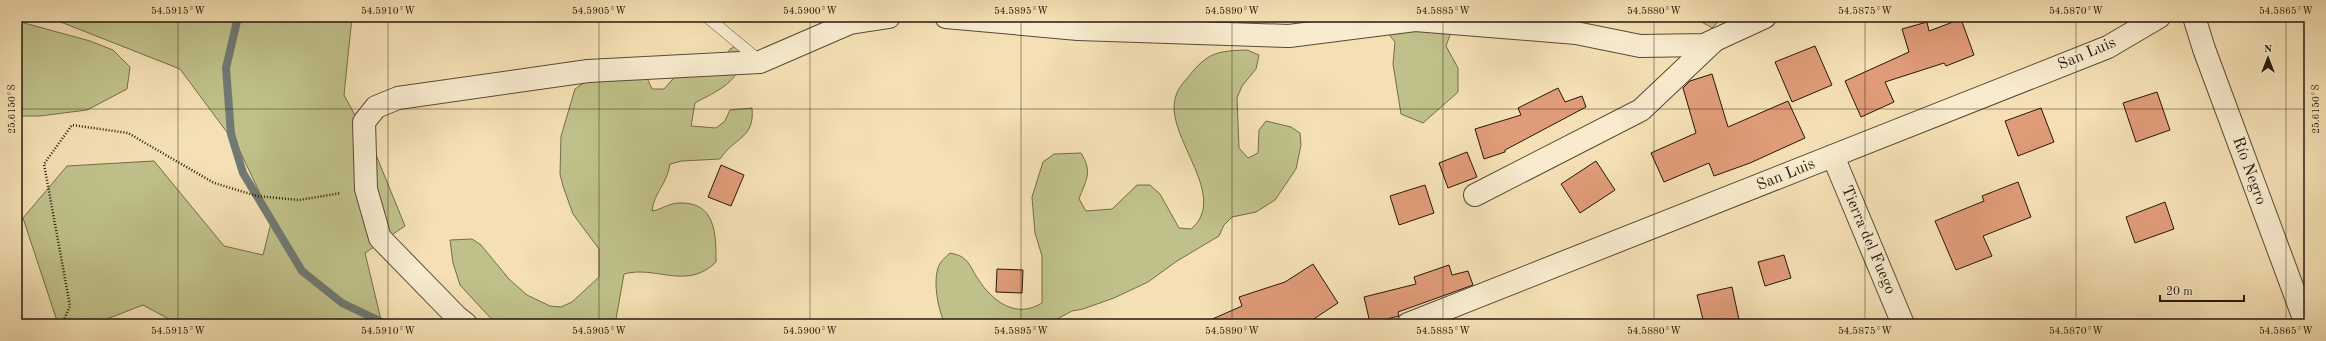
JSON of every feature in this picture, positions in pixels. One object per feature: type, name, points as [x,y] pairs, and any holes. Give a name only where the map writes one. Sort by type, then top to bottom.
[{"type":"street","points":[[466,324],[456,316],[380,238],[366,190],[364,122],[376,107],[398,98],[588,71],[760,62],[850,23],[889,17]]},
{"type":"street","points":[[946,17],[1078,29],[1289,36],[1415,20],[1576,33],[1640,46],[1704,45],[1765,17]]},
{"type":"street","name":"San Luis","points":[[1408,324],[2108,47],[2159,17]]},
{"type":"street","name":"Río Negro","points":[[2194,17],[2206,57],[2306,324]]},
{"type":"street","points":[[1475,195],[1641,110],[1716,40]]},
{"type":"street","name":"Tierra del Fuego","points":[[1833,156],[1903,324]]},
{"type":"lane","points":[[707,17],[760,62]]},
{"type":"path","points":[[62,324],[70,306],[44,164],[72,125],[128,133],[214,183],[257,196],[299,200],[366,190]]},
{"type":"green space","points":[[48,17],[352,17],[344,95],[374,150],[405,226],[365,253],[382,324],[178,324],[143,305],[94,324],[58,324],[23,218],[67,166],[154,161],[224,246],[263,255],[272,219],[238,147],[180,69]]},
{"type":"green space","points":[[1693,17],[1723,17],[1712,28]]},
{"type":"green space","points":[[17,21],[90,41],[113,50],[130,67],[127,89],[87,110],[40,116],[17,116]]},
{"type":"green space","points":[[1380,23],[1454,24],[1446,46],[1458,68],[1458,92],[1423,123],[1401,114],[1393,64],[1395,42]]},
{"type":"green space","points":[[740,44],[741,64],[737,73],[727,84],[695,103],[691,126],[716,128],[725,121],[730,110],[752,108],[752,118],[747,132],[731,146],[720,159],[682,161],[670,164],[666,178],[653,204],[652,211],[678,203],[691,204],[700,207],[707,213],[714,230],[716,262],[705,270],[694,275],[671,276],[648,272],[624,274],[616,319],[618,324],[496,324],[460,285],[453,263],[450,240],[472,239],[481,245],[509,279],[527,295],[550,306],[561,307],[572,302],[599,277],[599,249],[573,214],[560,174],[561,136],[575,89],[585,82],[647,78],[652,89],[664,89],[680,71],[717,68],[730,49]]},
{"type":"green space","points":[[1247,50],[1259,55],[1256,69],[1242,86],[1237,98],[1239,148],[1248,158],[1258,153],[1259,130],[1266,121],[1291,127],[1300,133],[1301,145],[1296,169],[1275,200],[1256,212],[1232,217],[1224,225],[1219,236],[1177,261],[1148,282],[1114,298],[1083,309],[1072,311],[1048,324],[945,324],[938,302],[936,276],[941,262],[950,253],[965,259],[984,287],[991,295],[1006,306],[1014,309],[1023,309],[1032,308],[1042,303],[1042,256],[1035,233],[1032,197],[1043,162],[1054,154],[1081,153],[1085,160],[1087,166],[1087,176],[1079,199],[1086,211],[1112,209],[1137,185],[1150,185],[1160,194],[1179,228],[1191,229],[1201,215],[1204,199],[1200,181],[1177,126],[1174,109],[1177,93],[1182,84],[1208,57],[1221,52]]},
{"type":"building","points":[[1961,19],[1974,55],[1946,66],[1944,63],[1885,82],[1894,102],[1861,117],[1845,81],[1909,52],[1902,29],[1927,22],[1929,31]]},
{"type":"building","points":[[1815,46],[1832,85],[1792,102],[1775,62]]},
{"type":"building","points":[[1712,74],[1728,127],[1788,101],[1805,138],[1750,163],[1714,176],[1709,163],[1664,182],[1651,153],[1696,133],[1683,88],[1690,81]]},
{"type":"building","points":[[1558,88],[1565,102],[1582,96],[1586,107],[1505,150],[1505,152],[1484,159],[1475,129],[1521,115],[1518,108]]},
{"type":"building","points":[[2157,92],[2170,130],[2136,142],[2123,103]]},
{"type":"building","points":[[2041,108],[2054,142],[2018,156],[2005,121]]},
{"type":"building","points":[[1467,152],[1477,177],[1448,188],[1439,163]]},
{"type":"building","points":[[1596,161],[1615,190],[1580,213],[1561,184]]},
{"type":"building","points":[[721,165],[744,175],[731,206],[708,197]]},
{"type":"building","points":[[2018,182],[2031,217],[1983,236],[1992,256],[1956,270],[1935,221],[1984,201],[1982,196]]},
{"type":"building","points":[[1425,185],[1434,213],[1399,225],[1390,196]]},
{"type":"building","points":[[2165,202],[2174,229],[2135,243],[2126,217]]},
{"type":"building","points":[[1784,255],[1791,278],[1765,286],[1758,262]]},
{"type":"building","points":[[1313,264],[1338,303],[1306,324],[1201,324],[1242,306],[1239,297],[1285,282]]},
{"type":"building","points":[[1449,265],[1452,275],[1468,271],[1473,285],[1398,312],[1399,316],[1370,323],[1364,297],[1416,284],[1414,277]]},
{"type":"building","points":[[997,269],[1023,270],[1022,293],[996,292]]},
{"type":"building","points":[[1732,287],[1740,324],[1704,324],[1697,295]]},
{"type":"waterway","points":[[238,17],[226,68],[231,134],[243,173],[302,271],[342,303],[386,324]]}]
